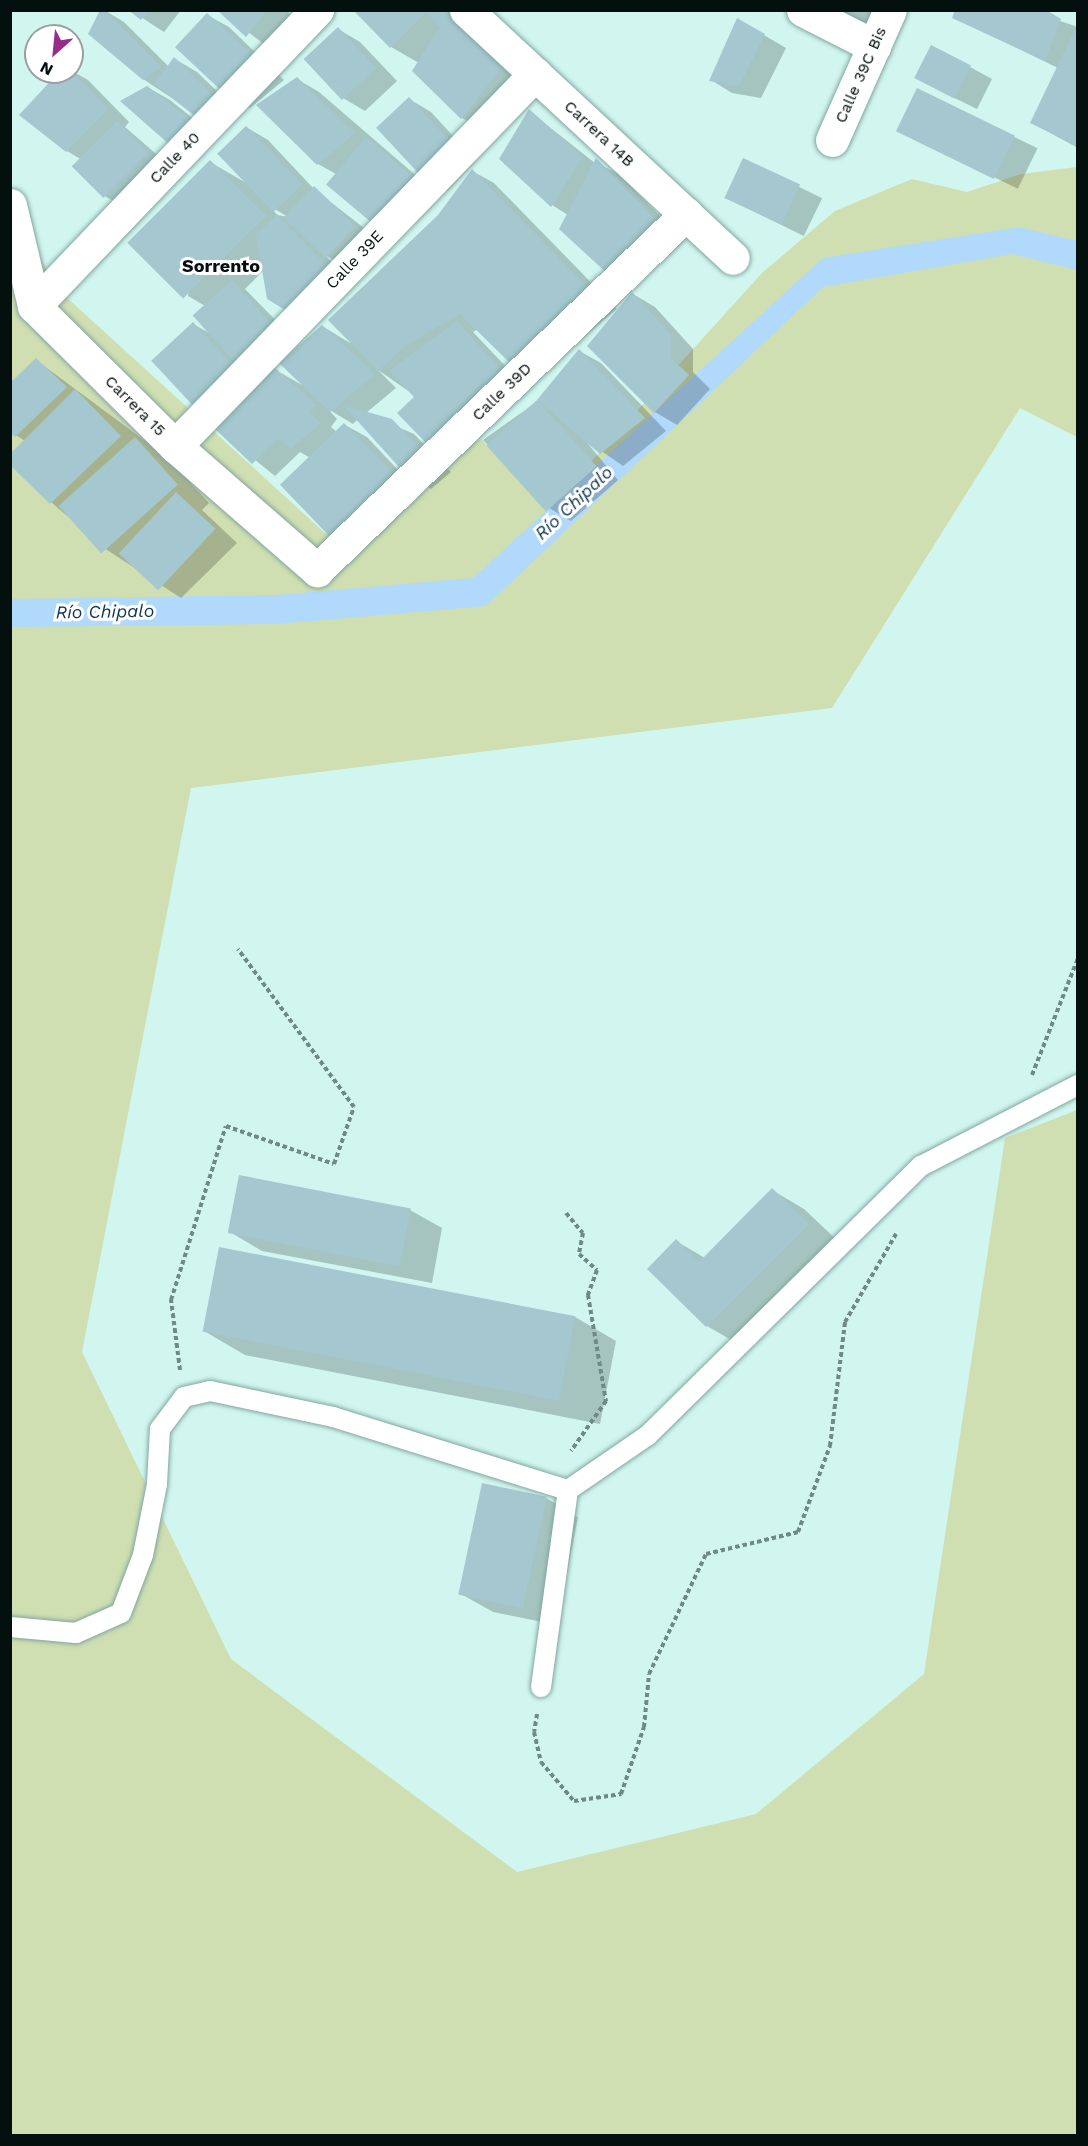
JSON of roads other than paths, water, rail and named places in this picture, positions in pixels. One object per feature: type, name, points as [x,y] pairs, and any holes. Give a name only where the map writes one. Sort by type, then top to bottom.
[{"type":"street","name":"Calle 40","points":[[34,306],[317,10]]},
{"type":"street","name":"Carrera 14B","points":[[466,10],[733,258]]},
{"type":"street","points":[[803,10],[874,46]]},
{"type":"street","name":"Calle 39C Bis","points":[[832,140],[890,10]]},
{"type":"street","name":"Calle 39E","points":[[175,446],[535,74]]},
{"type":"street","points":[[10,205],[34,306]]},
{"type":"street","name":"Calle 39D","points":[[318,570],[686,214]]},
{"type":"street","name":"Carrera 15","points":[[34,306],[175,446],[318,570]]},
{"type":"lane","points":[[541,1687],[568,1490],[647,1436],[921,1166],[1017,1112],[1077,1085]]},
{"type":"lane","points":[[10,1627],[76,1633],[121,1613],[143,1555],[158,1484],[160,1429],[184,1397],[210,1391],[333,1417],[568,1490]]},
{"type":"water","name":"Río Chipalo","points":[[1019,227],[1077,241],[1077,270],[1012,254],[823,287],[486,606],[277,624],[11,627],[10,599],[276,595],[473,578],[823,258]]},
{"type":"district","name":"Sorrento","points":[[221,266]]}]
